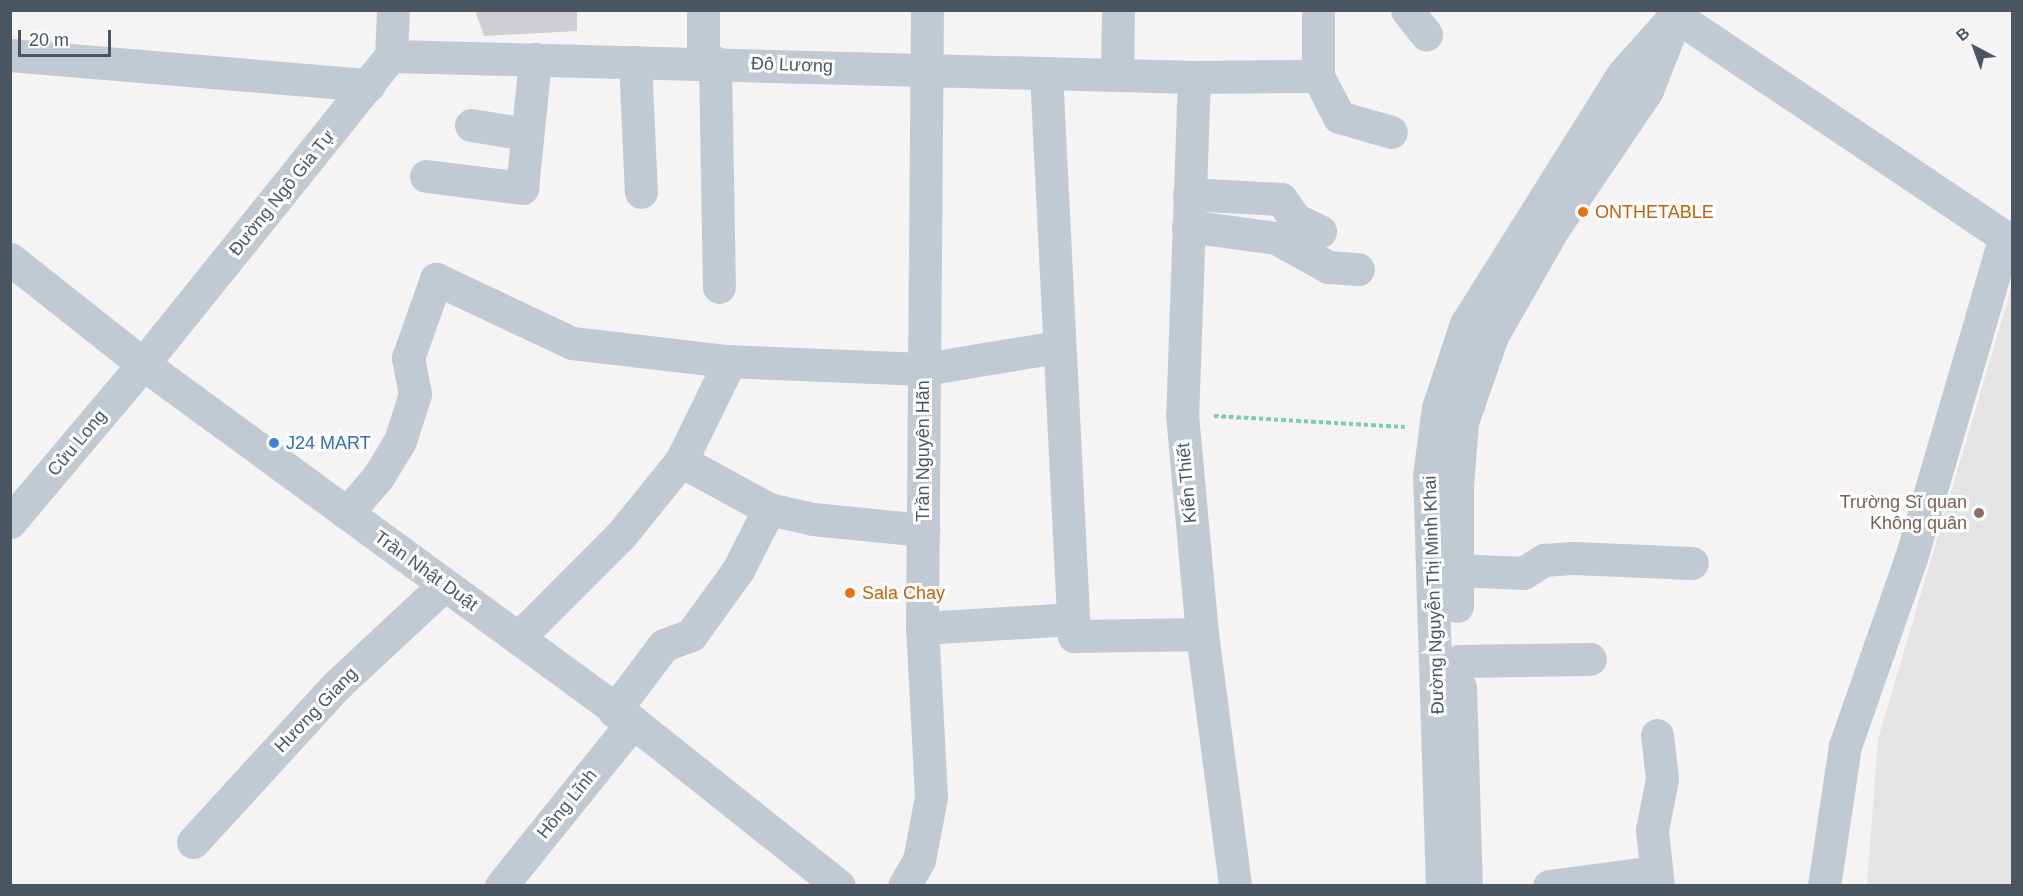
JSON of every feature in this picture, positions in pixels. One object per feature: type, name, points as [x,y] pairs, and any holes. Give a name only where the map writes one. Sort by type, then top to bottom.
[{"type":"street","points":[[391,56],[393,10]]},
{"type":"street","points":[[703,10],[708,62],[719,287]]},
{"type":"street","name":"Trần Nguyên Hãn","points":[[904,885],[919,860],[932,797],[922,628],[927,10]]},
{"type":"street","points":[[1117,75],[1118,10]]},
{"type":"street","points":[[1318,10],[1318,76],[1339,117],[1390,132]]},
{"type":"street","points":[[1678,13],[2008,240],[1911,558],[1845,746],[1824,885]]},
{"type":"street","name":"Đường Nguyễn Thị Minh Khai","points":[[1443,885],[1429,476],[1435,428],[1466,324],[1623,74],[1678,13]]},
{"type":"street","name":"Đường Nguyễn Thị Minh Khai","points":[[1466,885],[1456,570],[1461,422],[1492,336],[1553,229],[1647,90],[1678,13]]},
{"type":"street","points":[[10,55],[369,85]]},
{"type":"street","name":"Đô Lương","points":[[391,56],[708,62],[1194,77],[1318,76]]},
{"type":"street","name":"Đường Ngô Gia Tự","points":[[143,364],[391,56]]},
{"type":"street","points":[[426,176],[522,188],[535,59]]},
{"type":"street","points":[[635,62],[641,192]]},
{"type":"street","points":[[1046,73],[1057,347],[1074,636],[1202,634]]},
{"type":"street","name":"Kiến Thiết","points":[[1194,77],[1182,414],[1202,634],[1235,885]]},
{"type":"street","points":[[471,125],[527,134]]},
{"type":"street","points":[[1189,194],[1281,199],[1295,219],[1320,231]]},
{"type":"street","points":[[1188,226],[1276,238],[1328,267],[1358,269]]},
{"type":"street","name":"Trần Nhật Duật","points":[[10,259],[143,364],[623,716],[839,885]]},
{"type":"street","points":[[347,513],[378,477],[400,441],[415,394],[408,358],[436,279],[572,343],[725,361],[924,369],[1057,347]]},
{"type":"street","points":[[518,638],[621,535],[681,461],[725,371],[725,361]]},
{"type":"street","name":"Cửu Long","points":[[10,522],[143,364]]},
{"type":"street","points":[[681,461],[769,508],[813,519],[923,530]]},
{"type":"street","name":"Hồng Lĩnh","points":[[501,885],[623,716],[664,645],[691,635],[738,570],[769,508]]},
{"type":"street","points":[[1456,570],[1523,573],[1544,560],[1574,558],[1692,563]]},
{"type":"street","name":"Hương Giang","points":[[193,842],[338,684],[444,585]]},
{"type":"street","points":[[922,628],[1073,619]]},
{"type":"street","points":[[1459,661],[1590,658]]},
{"type":"street","points":[[1548,885],[1657,879],[1652,830],[1662,779],[1658,735]]},
{"type":"path","points":[[1182,414],[1435,428]]},
{"type":"shaded area","name":"Trường Sĩ quan Không quân","points":[[2012,286],[2012,885],[1867,885],[1878,739]]},
{"type":"building","points":[[475,10],[577,10],[577,31],[484,36]]},
{"type":"place","name":"ONTHETABLE","points":[[1583,212]]},
{"type":"place","name":"J24 MART","points":[[274,443]]},
{"type":"place","name":"Trường Sĩ quan Không quân","points":[[1979,513]]},
{"type":"place","name":"Sala Chay","points":[[850,593]]}]
